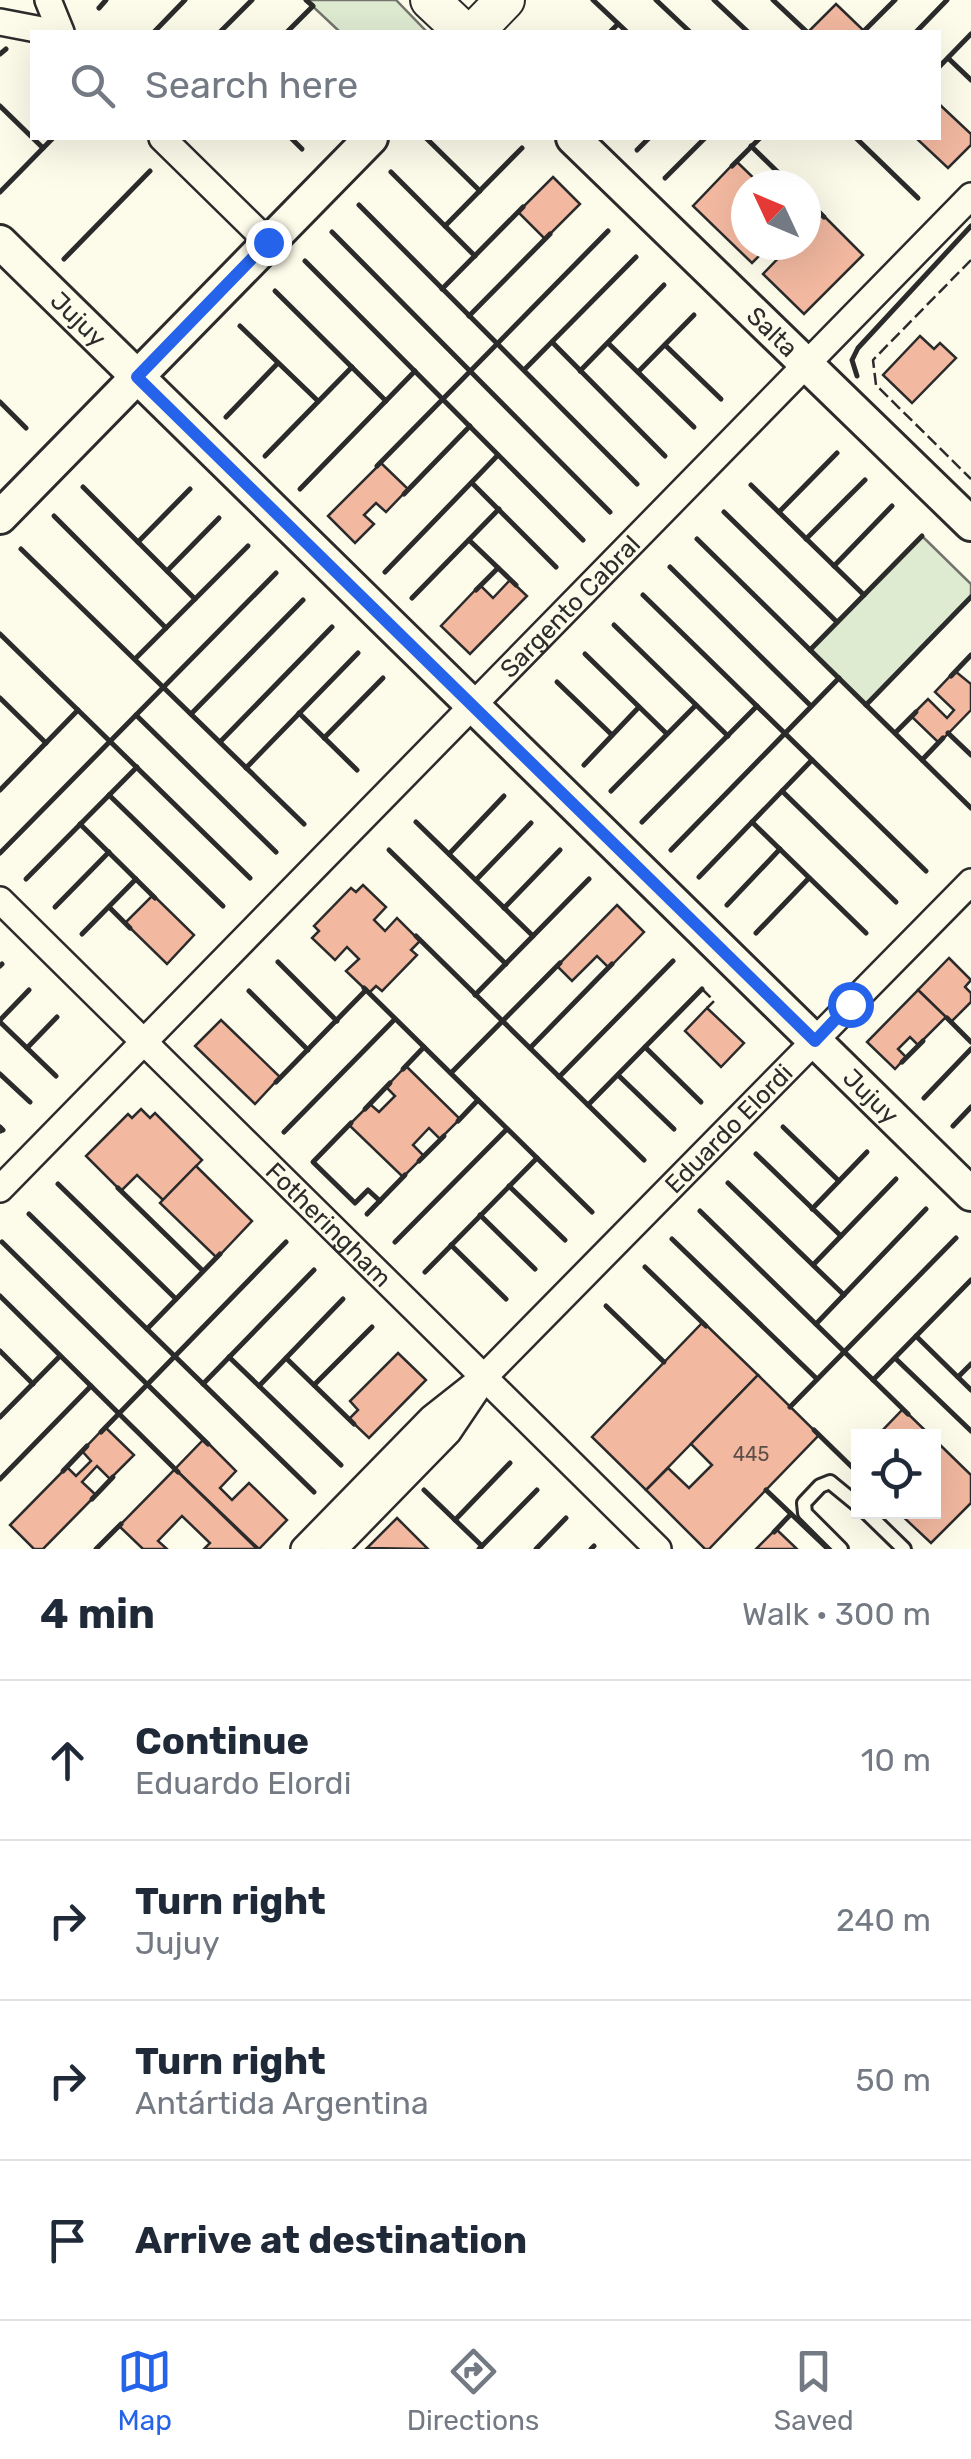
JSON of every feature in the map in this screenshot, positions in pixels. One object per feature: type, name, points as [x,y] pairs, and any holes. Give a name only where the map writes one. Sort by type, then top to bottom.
[{"type":"main road","points":[[430,0],[462,30]]},
{"type":"main road","points":[[476,30],[506,0]]},
{"type":"street","points":[[48,0],[60,30]]},
{"type":"street","points":[[0,22],[42,30]]},
{"type":"street","points":[[164,140],[268,242]]},
{"type":"street","points":[[0,517],[369,140]]},
{"type":"street","name":"Salta","points":[[574,140],[971,524]]},
{"type":"street","name":"Sargento Cabral","points":[[0,1189],[971,196]]},
{"type":"street","name":"Jujuy","points":[[0,242],[971,1194]]},
{"type":"street","name":"Eduardo Elordi","points":[[304,1549],[432,1418],[484,1378],[971,882]]},
{"type":"street","name":"Fotheringham","points":[[0,900],[658,1549]]},
{"type":"street","name":"Eduardo Elordi","points":[[334,1549],[448,1432],[484,1378]]},
{"type":"lane","points":[[841,1549],[805,1514],[804,1503],[820,1486],[830,1482],[851,1498]]},
{"type":"lane","points":[[873,1519],[904,1549]]},
{"type":"green space","points":[[306,0],[396,0],[425,30],[338,30]]},
{"type":"green space","points":[[922,536],[971,584],[971,597],[866,705],[810,650]]},
{"type":"building","points":[[836,4],[863,30],[810,30]]},
{"type":"building","points":[[941,106],[971,134],[971,145],[948,168],[918,140],[941,140]]},
{"type":"building","points":[[736,161],[745,170],[731,170],[731,243],[693,206]]},
{"type":"building","points":[[553,177],[580,204],[545,239],[518,212]]},
{"type":"building","points":[[821,215],[863,255],[804,314],[763,274],[777,260],[821,260]]},
{"type":"building","points":[[920,336],[934,349],[940,343],[956,358],[912,403],[883,375]]},
{"type":"building","points":[[381,463],[408,489],[386,512],[376,503],[364,515],[374,524],[355,543],[328,516]]},
{"type":"building","points":[[510,580],[527,596],[470,654],[441,626],[480,585],[493,598]]},
{"type":"building","points":[[955,671],[971,684],[971,710],[939,743],[911,716],[928,699],[947,718],[954,710],[935,692]]},
{"type":"building","points":[[363,885],[386,907],[374,920],[385,931],[397,918],[420,941],[411,950],[417,955],[382,991],[376,986],[369,993],[346,971],[359,959],[347,947],[335,960],[312,938],[319,931],[314,926],[351,888],[356,892]]},
{"type":"building","points":[[153,895],[194,935],[167,964],[125,923]]},
{"type":"building","points":[[617,905],[644,932],[609,968],[597,956],[572,981],[557,966]]},
{"type":"building","points":[[949,958],[971,980],[965,987],[971,993],[971,1002],[951,1022],[918,990]]},
{"type":"building","points":[[918,990],[946,1017],[918,1045],[910,1037],[898,1049],[906,1057],[895,1069],[867,1042]]},
{"type":"building","points":[[707,1008],[744,1043],[721,1067],[685,1031]]},
{"type":"building","points":[[221,1020],[280,1077],[255,1104],[195,1046]]},
{"type":"building","points":[[406,1066],[460,1119],[440,1139],[429,1128],[413,1145],[424,1156],[403,1177],[349,1125],[370,1104],[379,1112],[395,1096],[386,1087]]},
{"type":"building","points":[[141,1109],[150,1118],[155,1113],[202,1160],[163,1200],[137,1175],[121,1191],[86,1156],[128,1114],[132,1118]]},
{"type":"building","points":[[196,1166],[252,1221],[217,1258],[160,1203]]},
{"type":"building","points":[[703,1322],[758,1375],[646,1490],[592,1437]]},
{"type":"building","points":[[398,1353],[426,1380],[369,1438],[349,1419],[358,1410],[350,1401]]},
{"type":"building","points":[[758,1375],[819,1435],[705,1549],[646,1490],[668,1468],[689,1488],[712,1465],[691,1444]]},
{"type":"building","points":[[903,1409],[924,1429],[884,1429]]},
{"type":"building","points":[[105,1427],[134,1455],[110,1479],[97,1466],[82,1482],[96,1495],[43,1549],[34,1549],[10,1525],[67,1467],[76,1476],[91,1461],[82,1451]]},
{"type":"building","points":[[204,1439],[236,1471],[220,1488],[232,1500],[249,1483],[287,1520],[259,1549],[175,1469]]},
{"type":"building","points":[[941,1446],[971,1475],[971,1503],[931,1543],[905,1519],[941,1519]]},
{"type":"building","points":[[175,1469],[257,1549],[204,1549],[210,1543],[182,1516],[158,1541],[167,1549],[143,1549],[119,1526]]},
{"type":"building","points":[[397,1518],[428,1549],[367,1548]]},
{"type":"building","points":[[776,1529],[797,1549],[756,1549]]},
{"type":"fence","points":[[971,260],[873,360],[876,385],[971,479]]},
{"type":"fence","points":[[702,989],[714,1001],[707,1008]]},
{"type":"fence","points":[[0,1133],[3,1130]]},
{"type":"wall","points":[[99,8],[106,0]]},
{"type":"wall","points":[[156,30],[185,0]]},
{"type":"wall","points":[[222,30],[252,0]]},
{"type":"wall","points":[[289,30],[313,6],[306,0]]},
{"type":"wall","points":[[593,0],[625,30]]},
{"type":"wall","points":[[656,0],[688,30]]},
{"type":"wall","points":[[714,0],[746,30]]},
{"type":"wall","points":[[773,0],[805,30]]},
{"type":"wall","points":[[865,30],[895,0]]},
{"type":"wall","points":[[918,30],[947,0]]},
{"type":"wall","points":[[612,30],[618,24]]},
{"type":"wall","points":[[941,65],[971,34]]},
{"type":"wall","points":[[0,54],[6,49]]},
{"type":"wall","points":[[948,58],[971,80]]},
{"type":"wall","points":[[0,106],[30,135]]},
{"type":"wall","points":[[35,140],[43,148]]},
{"type":"wall","points":[[0,192],[51,140]]},
{"type":"wall","points":[[293,140],[302,149]]},
{"type":"wall","points":[[428,140],[480,191]]},
{"type":"wall","points":[[637,150],[647,140]]},
{"type":"wall","points":[[665,178],[703,140]]},
{"type":"wall","points":[[732,166],[758,140]]},
{"type":"wall","points":[[858,140],[918,198]]},
{"type":"wall","points":[[751,146],[776,170]]},
{"type":"wall","points":[[445,226],[522,148]]},
{"type":"wall","points":[[64,259],[150,171]]},
{"type":"wall","points":[[391,172],[475,256]]},
{"type":"wall","points":[[359,205],[637,484]]},
{"type":"wall","points":[[442,289],[523,207]]},
{"type":"wall","points":[[821,214],[824,217]]},
{"type":"wall","points":[[857,376],[852,360],[858,348],[971,226]]},
{"type":"wall","points":[[377,466],[608,231]]},
{"type":"wall","points":[[332,232],[610,512]]},
{"type":"wall","points":[[469,316],[550,234]]},
{"type":"wall","points":[[524,370],[636,257]]},
{"type":"wall","points":[[305,261],[583,540]]},
{"type":"wall","points":[[580,371],[664,285]]},
{"type":"wall","points":[[275,291],[386,401]]},
{"type":"wall","points":[[638,372],[694,315]]},
{"type":"wall","points":[[240,326],[318,401]]},
{"type":"wall","points":[[552,342],[665,456]]},
{"type":"wall","points":[[608,343],[694,427]]},
{"type":"wall","points":[[665,345],[721,399]]},
{"type":"wall","points":[[226,417],[278,363]]},
{"type":"wall","points":[[265,456],[352,367]]},
{"type":"wall","points":[[300,489],[415,371]]},
{"type":"wall","points":[[0,402],[26,428]]},
{"type":"wall","points":[[404,494],[470,426]]},
{"type":"wall","points":[[779,512],[837,453]]},
{"type":"wall","points":[[385,572],[498,455]]},
{"type":"wall","points":[[806,539],[865,480]]},
{"type":"wall","points":[[472,483],[556,567]]},
{"type":"wall","points":[[751,485],[864,595]]},
{"type":"wall","points":[[83,487],[195,599]]},
{"type":"wall","points":[[138,542],[190,489]]},
{"type":"wall","points":[[834,566],[892,506]]},
{"type":"wall","points":[[412,598],[499,509]]},
{"type":"wall","points":[[724,512],[837,622]]},
{"type":"wall","points":[[54,516],[166,628]]},
{"type":"wall","points":[[167,571],[219,518]]},
{"type":"wall","points":[[810,650],[922,536]]},
{"type":"wall","points":[[697,539],[971,808]]},
{"type":"wall","points":[[469,540],[516,585]]},
{"type":"wall","points":[[135,659],[248,546]]},
{"type":"wall","points":[[21,549],[304,824]]},
{"type":"wall","points":[[670,567],[811,706]]},
{"type":"wall","points":[[476,590],[498,568]]},
{"type":"wall","points":[[0,853],[276,573]]},
{"type":"wall","points":[[643,595],[926,871]]},
{"type":"wall","points":[[866,705],[971,597]]},
{"type":"wall","points":[[191,714],[303,600]]},
{"type":"wall","points":[[614,625],[728,736]]},
{"type":"wall","points":[[220,742],[332,627]]},
{"type":"wall","points":[[0,634],[250,878]]},
{"type":"wall","points":[[246,768],[358,653]]},
{"type":"wall","points":[[585,654],[667,734]]},
{"type":"wall","points":[[951,676],[971,655]]},
{"type":"wall","points":[[324,738],[383,678]]},
{"type":"wall","points":[[671,850],[839,678]]},
{"type":"wall","points":[[557,682],[612,735]]},
{"type":"wall","points":[[0,698],[46,743]]},
{"type":"wall","points":[[611,791],[696,705]]},
{"type":"wall","points":[[642,822],[757,706]]},
{"type":"wall","points":[[584,765],[639,707]]},
{"type":"wall","points":[[0,790],[78,710]]},
{"type":"wall","points":[[895,733],[916,712]]},
{"type":"wall","points":[[299,713],[357,770]]},
{"type":"wall","points":[[136,715],[276,852]]},
{"type":"wall","points":[[948,733],[971,755]]},
{"type":"wall","points":[[922,760],[943,738]]},
{"type":"wall","points":[[699,877],[812,760]]},
{"type":"wall","points":[[26,879],[137,767]]},
{"type":"wall","points":[[782,791],[896,902]]},
{"type":"wall","points":[[109,795],[223,906]]},
{"type":"wall","points":[[449,854],[504,796]]},
{"type":"wall","points":[[416,822],[533,936]]},
{"type":"wall","points":[[752,822],[866,933]]},
{"type":"wall","points":[[476,880],[531,823]]},
{"type":"wall","points":[[80,824],[155,898]]},
{"type":"wall","points":[[727,905],[780,849]]},
{"type":"wall","points":[[389,850],[506,964]]},
{"type":"wall","points":[[504,908],[560,850]]},
{"type":"wall","points":[[55,907],[109,852]]},
{"type":"wall","points":[[756,933],[809,878]]},
{"type":"wall","points":[[82,934],[136,879]]},
{"type":"wall","points":[[475,995],[589,879]]},
{"type":"wall","points":[[109,907],[130,928]]},
{"type":"wall","points":[[416,936],[644,1160]]},
{"type":"wall","points":[[559,1077],[673,961]]},
{"type":"wall","points":[[278,962],[337,1021]]},
{"type":"wall","points":[[451,1073],[560,963]]},
{"type":"wall","points":[[530,1048],[612,964]]},
{"type":"wall","points":[[364,988],[592,1212]]},
{"type":"wall","points":[[588,1105],[702,989]]},
{"type":"wall","points":[[0,1020],[29,990]]},
{"type":"wall","points":[[276,1082],[366,990]]},
{"type":"wall","points":[[249,991],[308,1050]]},
{"type":"wall","points":[[27,1048],[57,1017]]},
{"type":"wall","points":[[947,1018],[971,1042]]},
{"type":"wall","points":[[284,1132],[395,1019]]},
{"type":"wall","points":[[0,1022],[56,1076]]},
{"type":"wall","points":[[902,1062],[923,1041]]},
{"type":"wall","points":[[403,1069],[424,1047]]},
{"type":"wall","points":[[645,1047],[701,1102]]},
{"type":"wall","points":[[924,1098],[971,1049]]},
{"type":"wall","points":[[0,1074],[30,1102]]},
{"type":"wall","points":[[618,1075],[674,1129]]},
{"type":"wall","points":[[365,1109],[390,1083]]},
{"type":"wall","points":[[458,1121],[478,1100]]},
{"type":"wall","points":[[953,1126],[971,1107]]},
{"type":"wall","points":[[351,1123],[313,1162],[355,1203],[368,1190],[380,1201]]},
{"type":"wall","points":[[0,1127],[3,1130]]},
{"type":"wall","points":[[783,1127],[839,1181]]},
{"type":"wall","points":[[395,1242],[507,1129]]},
{"type":"wall","points":[[419,1161],[444,1136]]},
{"type":"wall","points":[[812,1209],[867,1152]]},
{"type":"wall","points":[[756,1154],[841,1236]]},
{"type":"wall","points":[[425,1272],[537,1158]]},
{"type":"wall","points":[[367,1214],[405,1175]]},
{"type":"wall","points":[[813,1265],[896,1179]]},
{"type":"wall","points":[[728,1183],[844,1295]]},
{"type":"wall","points":[[58,1184],[176,1299]]},
{"type":"wall","points":[[509,1186],[565,1240]]},
{"type":"wall","points":[[118,1188],[203,1271]]},
{"type":"wall","points":[[816,1324],[926,1209]]},
{"type":"wall","points":[[700,1211],[908,1414]]},
{"type":"wall","points":[[29,1214],[314,1492]]},
{"type":"wall","points":[[480,1215],[535,1269]]},
{"type":"wall","points":[[790,1407],[956,1238]]},
{"type":"wall","points":[[672,1239],[817,1379]]},
{"type":"wall","points":[[2,1242],[208,1444]]},
{"type":"wall","points":[[101,1432],[286,1242]]},
{"type":"wall","points":[[451,1245],[506,1299]]},
{"type":"wall","points":[[147,1329],[220,1254]]},
{"type":"wall","points":[[645,1267],[706,1326]]},
{"type":"wall","points":[[203,1384],[314,1270]]},
{"type":"wall","points":[[873,1380],[971,1280]]},
{"type":"wall","points":[[0,1296],[178,1472]]},
{"type":"wall","points":[[259,1386],[343,1299]]},
{"type":"wall","points":[[606,1306],[664,1362]]},
{"type":"wall","points":[[314,1385],[372,1327]]},
{"type":"wall","points":[[916,1336],[971,1390]]},
{"type":"wall","points":[[0,1351],[33,1384]]},
{"type":"wall","points":[[0,1417],[60,1356]]},
{"type":"wall","points":[[229,1357],[341,1465]]},
{"type":"wall","points":[[286,1358],[354,1424]]},
{"type":"wall","points":[[895,1358],[971,1431]]},
{"type":"wall","points":[[958,1377],[971,1364]]},
{"type":"wall","points":[[0,1479],[91,1386]]},
{"type":"wall","points":[[814,1430],[851,1466]]},
{"type":"wall","points":[[63,1471],[87,1446]]},
{"type":"wall","points":[[455,1520],[510,1463]]},
{"type":"wall","points":[[92,1499],[113,1477]]},
{"type":"wall","points":[[424,1490],[482,1546]]},
{"type":"wall","points":[[479,1549],[537,1490]]},
{"type":"wall","points":[[766,1490],[828,1549]]},
{"type":"wall","points":[[774,1532],[791,1514]]},
{"type":"wall","points":[[536,1549],[566,1518]]},
{"type":"wall","points":[[96,1549],[121,1524]]},
{"type":"wall","points":[[591,1549],[594,1546]]},
{"type":"route","points":[[268,242],[137,377],[815,1041],[850,1004]]}]
